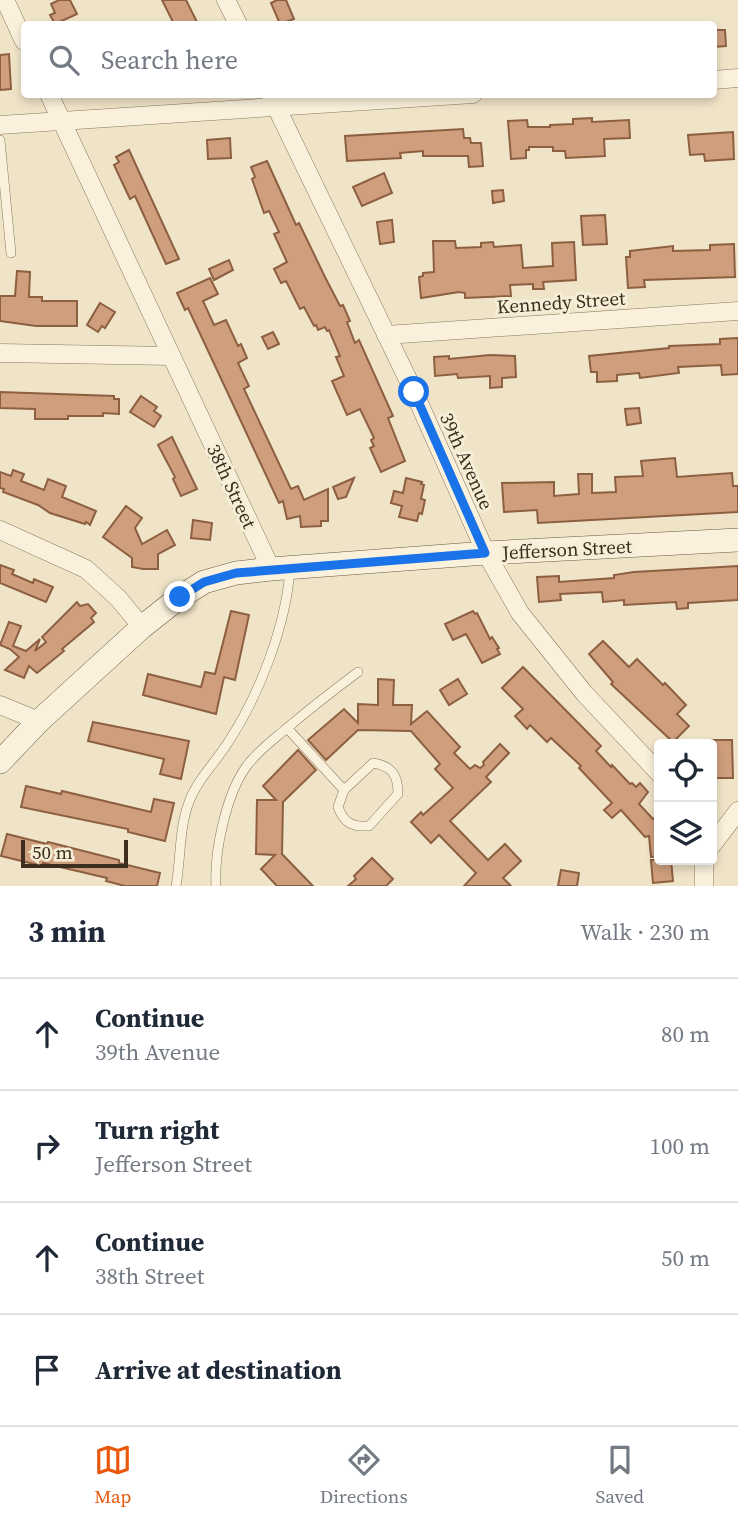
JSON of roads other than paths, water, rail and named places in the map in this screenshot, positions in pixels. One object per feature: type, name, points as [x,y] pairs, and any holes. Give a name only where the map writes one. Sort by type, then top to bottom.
[{"type":"street","points":[[5,0],[21,35]]},
{"type":"street","points":[[226,0],[236,21]]},
{"type":"street","points":[[717,80],[738,78]]},
{"type":"street","name":"38th Street","points":[[51,98],[171,356],[280,568]]},
{"type":"street","points":[[0,125],[273,100],[340,98]]},
{"type":"street","name":"39th Avenue","points":[[273,100],[386,335],[485,553],[520,613],[583,693],[654,769]]},
{"type":"street","name":"Kennedy Street","points":[[386,335],[738,311]]},
{"type":"street","points":[[0,353],[171,356]]},
{"type":"street","points":[[0,530],[86,569],[118,598],[142,627]]},
{"type":"street","name":"Jefferson Street","points":[[280,568],[485,553],[738,540]]},
{"type":"street","points":[[0,762],[40,721],[142,627],[180,597],[204,582],[236,573],[280,568]]},
{"type":"street","points":[[0,705],[40,721]]},
{"type":"street","points":[[717,838],[738,811]]},
{"type":"street","points":[[704,865],[704,886]]},
{"type":"lane","points":[[0,140],[11,253]]},
{"type":"lane","points":[[176,886],[188,803],[194,789],[228,743],[253,699],[274,642],[285,599],[280,568]]},
{"type":"lane","points":[[216,886],[216,858],[228,813],[246,767],[287,728],[358,672]]},
{"type":"lane","points":[[287,728],[344,790]]},
{"type":"lane","points":[[373,763],[393,771],[397,778],[398,794],[369,826],[355,827],[346,822],[338,807],[344,790],[373,763]]}]
